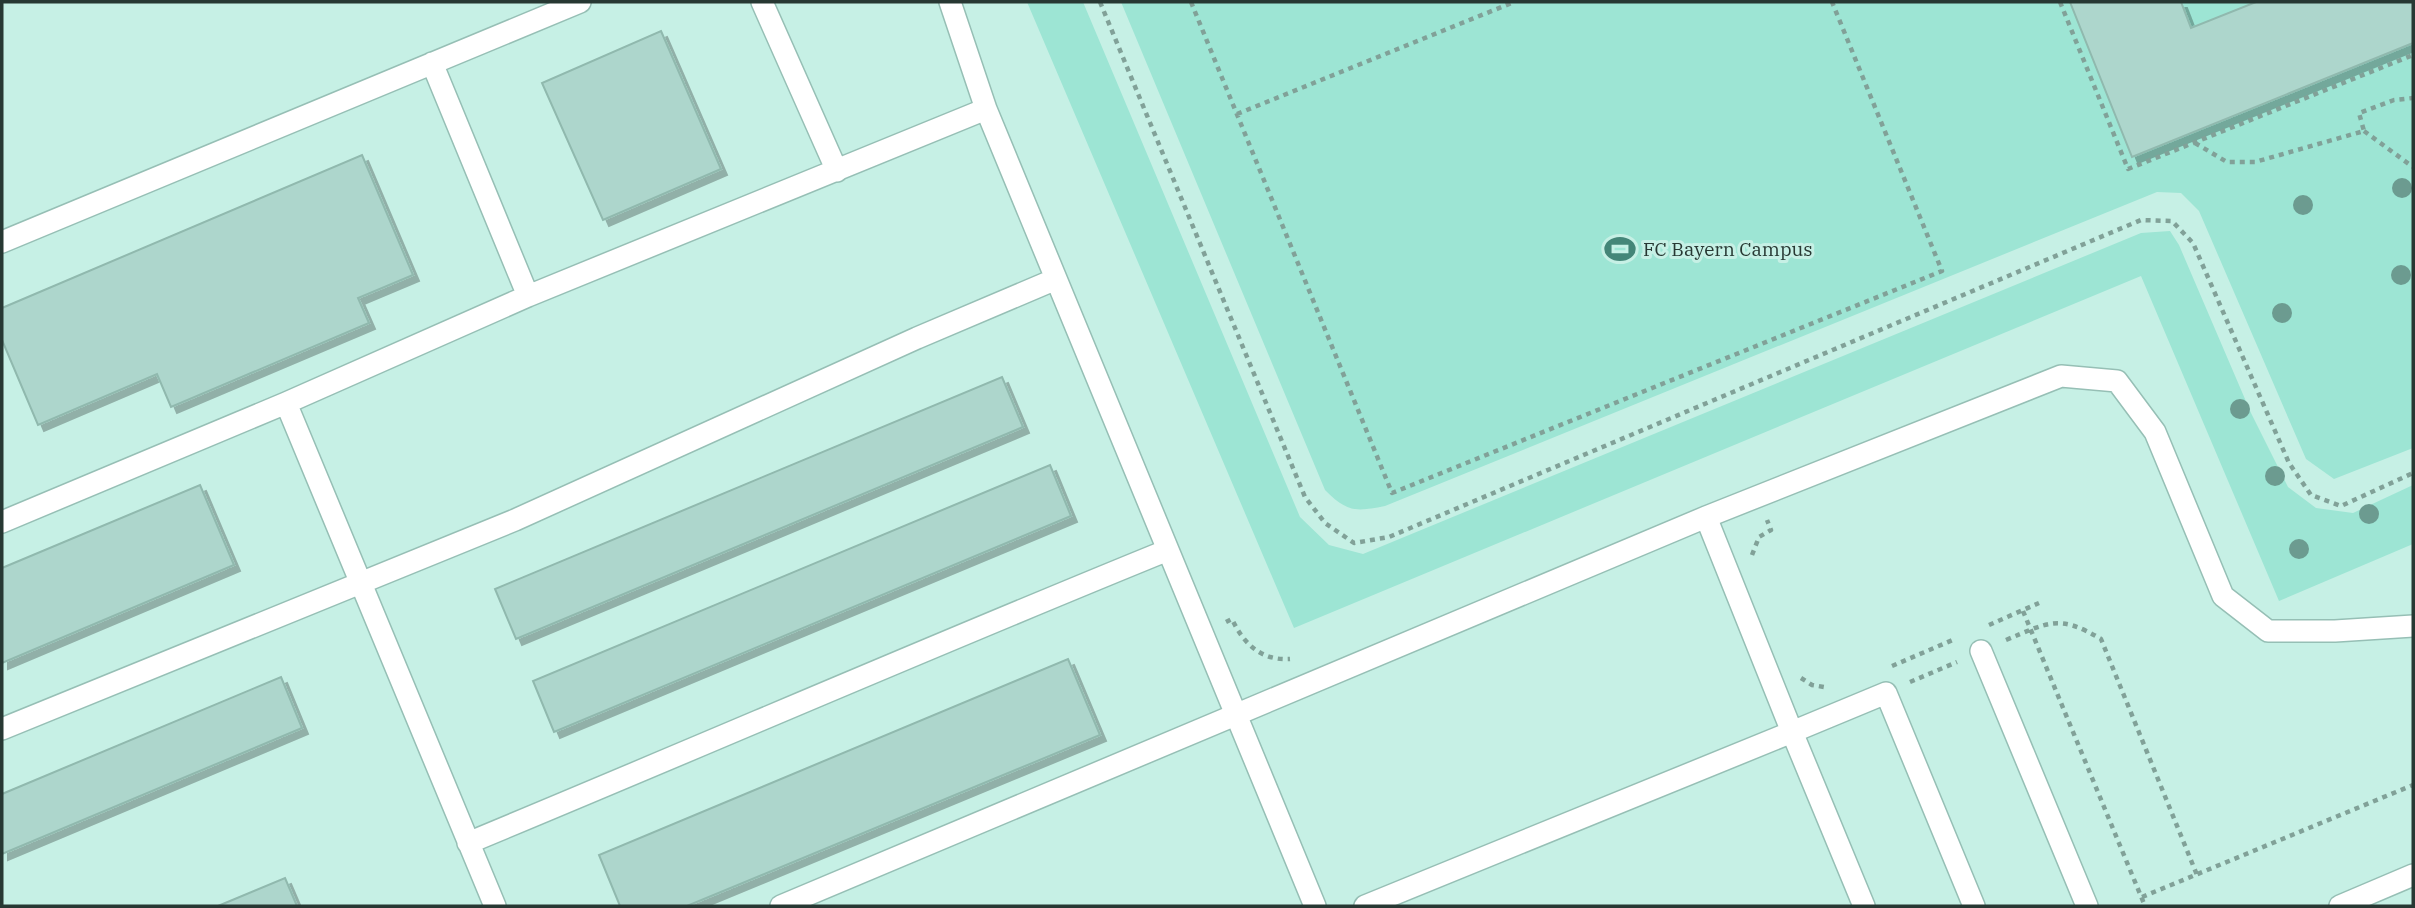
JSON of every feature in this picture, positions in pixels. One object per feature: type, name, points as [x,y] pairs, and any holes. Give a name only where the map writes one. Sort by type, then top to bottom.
[{"type":"lane","points":[[2,242],[580,2]]},
{"type":"lane","points":[[762,2],[837,171]]},
{"type":"lane","points":[[950,2],[986,109],[1315,906]]},
{"type":"lane","points":[[432,63],[528,296]]},
{"type":"lane","points":[[2,522],[528,296],[986,109]]},
{"type":"lane","points":[[2,729],[515,520],[917,338],[1056,279]]},
{"type":"lane","points":[[780,906],[1706,517],[2062,376],[2117,381],[2155,432],[2223,596],[2268,631],[2336,631],[2413,626]]},
{"type":"lane","points":[[286,402],[495,906]]},
{"type":"lane","points":[[1706,517],[1864,906]]},
{"type":"lane","points":[[468,843],[957,636],[1168,550]]},
{"type":"lane","points":[[1981,651],[2087,906]]},
{"type":"lane","points":[[1365,906],[1886,694],[1974,906]]},
{"type":"lane","points":[[2340,906],[2413,875]]},
{"type":"path","points":[[1100,2],[1305,496],[1325,523],[1354,543],[1389,537],[2141,220],[2172,221],[2193,243],[2289,463],[2311,495],[2342,506],[2413,473]]},
{"type":"path","points":[[1191,2],[1392,493],[1942,271],[1832,2]]},
{"type":"path","points":[[1237,114],[1514,2]]},
{"type":"path","points":[[2060,2],[2128,169],[2413,55]]},
{"type":"path","points":[[2413,98],[2394,100],[2360,113],[2364,131],[2413,167]]},
{"type":"path","points":[[2195,143],[2227,162],[2255,162],[2364,131]]},
{"type":"path","points":[[1752,561],[1752,552],[1759,537],[1771,530],[1757,496]]},
{"type":"path","points":[[1985,626],[2039,603]]},
{"type":"path","points":[[2023,611],[2145,906]]},
{"type":"path","points":[[1886,694],[2056,621],[2080,627],[2101,639],[2197,875]]},
{"type":"path","points":[[1884,669],[1960,637]]},
{"type":"path","points":[[1797,676],[1812,685],[1830,688]]},
{"type":"path","points":[[2142,897],[2413,785]]},
{"type":"green space","points":[[1027,2],[1083,2],[1300,517],[1329,545],[1363,554],[2141,233],[2170,231],[2179,245],[2251,413],[2288,487],[2316,508],[2353,513],[2413,485],[2413,544],[2279,601],[2141,276],[1294,628]]},
{"type":"green space","name":"FC Bayern Campus","points":[[1121,2],[2413,2],[2413,448],[2334,479],[2306,459],[2199,211],[2181,193],[2157,192],[1385,506],[1359,509],[1346,506],[1325,490]]},
{"type":"building","points":[[2070,2],[2181,2],[2191,28],[2256,2],[2413,2],[2413,43],[2132,157]]},
{"type":"building","points":[[661,31],[721,169],[603,220],[542,83]]},
{"type":"building","points":[[362,155],[413,275],[358,298],[369,323],[171,407],[157,374],[38,425],[2,340],[2,308]]},
{"type":"building","points":[[1002,377],[1023,427],[516,639],[495,589]]},
{"type":"building","points":[[1050,465],[1071,516],[554,732],[533,681]]},
{"type":"building","points":[[200,485],[234,565],[2,663],[2,568]]},
{"type":"building","points":[[1068,659],[1100,735],[687,906],[620,906],[599,855]]},
{"type":"building","points":[[281,677],[302,728],[2,854],[2,794]]},
{"type":"building","points":[[285,878],[297,906],[218,906]]},
{"type":"place","name":"FC Bayern Campus","points":[[1620,249]]}]
